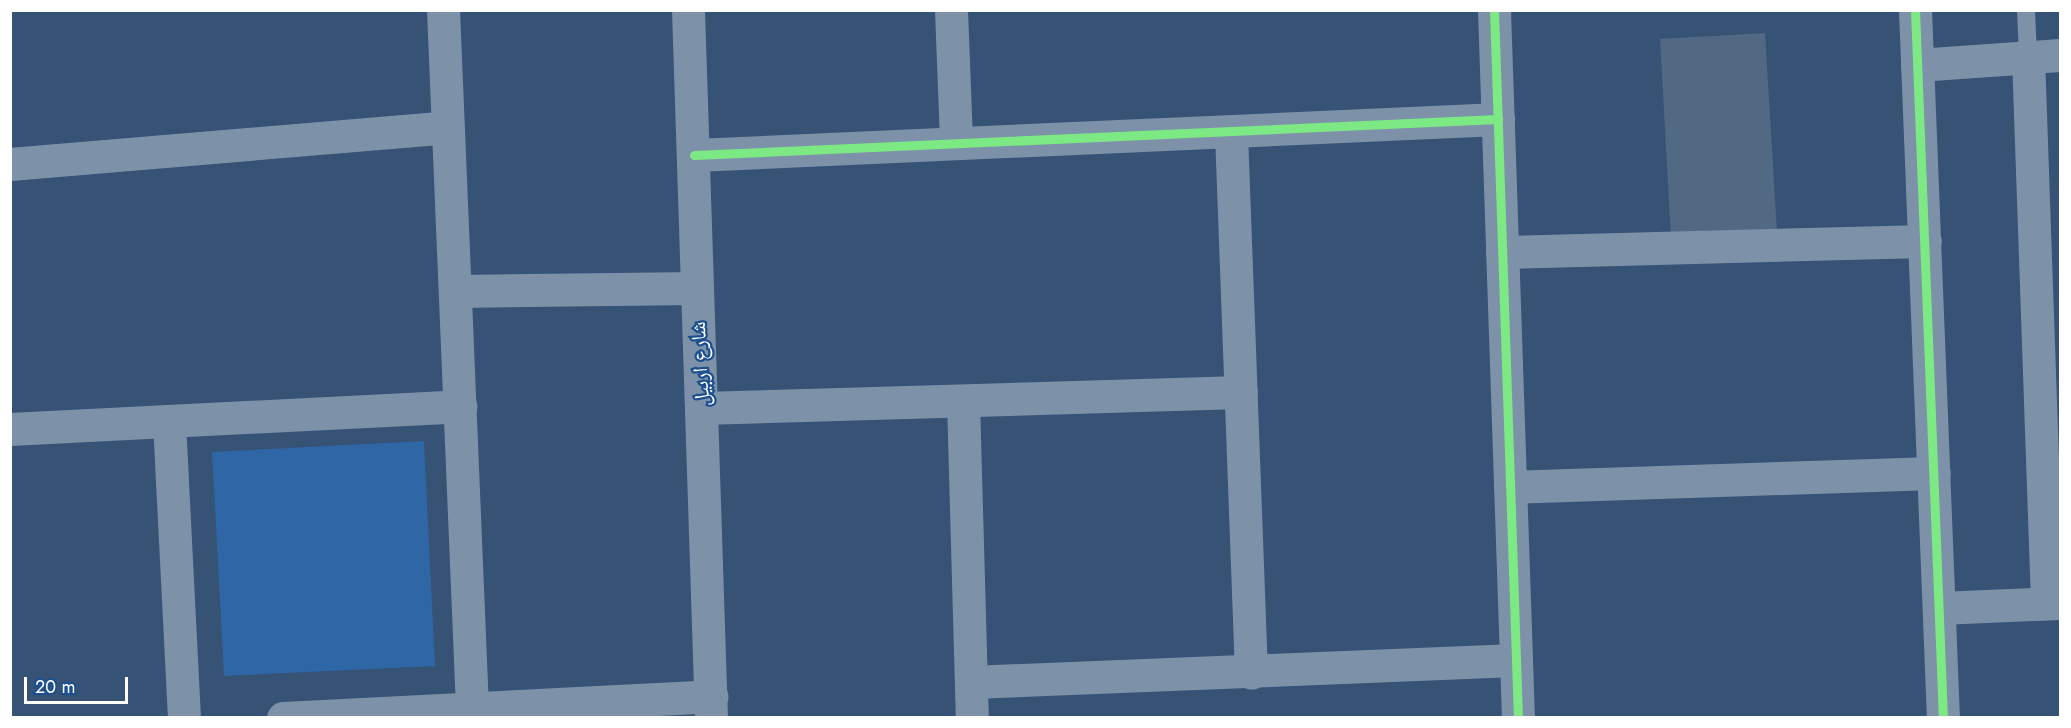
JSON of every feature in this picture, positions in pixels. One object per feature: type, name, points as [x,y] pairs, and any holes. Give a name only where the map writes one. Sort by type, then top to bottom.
[{"type":"street","points":[[442,10],[456,291],[472,707]]},
{"type":"street","name":"شارع اربيل","points":[[688,10],[711,707]]},
{"type":"street","points":[[951,10],[956,141]]},
{"type":"street","points":[[1494,10],[1518,717]]},
{"type":"street","points":[[1915,10],[1943,717]]},
{"type":"street","points":[[1917,65],[2061,55]]},
{"type":"street","points":[[1939,608],[2054,603],[2028,56]]},
{"type":"street","points":[[694,155],[956,141],[1231,133],[1498,118]]},
{"type":"street","points":[[10,164],[447,127]]},
{"type":"street","points":[[1231,133],[1251,673]]},
{"type":"street","points":[[1502,252],[1925,241]]},
{"type":"street","points":[[456,291],[696,288]]},
{"type":"street","points":[[702,408],[1241,392]]},
{"type":"street","points":[[963,401],[972,717]]},
{"type":"street","points":[[10,429],[460,406]]},
{"type":"street","points":[[169,422],[184,717]]},
{"type":"street","points":[[1510,487],[1934,473]]},
{"type":"street","points":[[970,682],[1251,673],[1516,660]]},
{"type":"street","points":[[283,717],[472,707],[711,707]]},
{"type":"lane","points":[[2026,10],[2028,56]]},
{"type":"shaded area","points":[[424,441],[435,666],[224,676],[212,452]]},
{"type":"building","points":[[1765,33],[1777,232],[1671,238],[1660,39]]},
{"type":"cycle path","points":[[1494,10],[1518,718]]},
{"type":"cycle path","points":[[1915,10],[1943,718]]},
{"type":"cycle path","points":[[694,155],[1498,119]]}]
